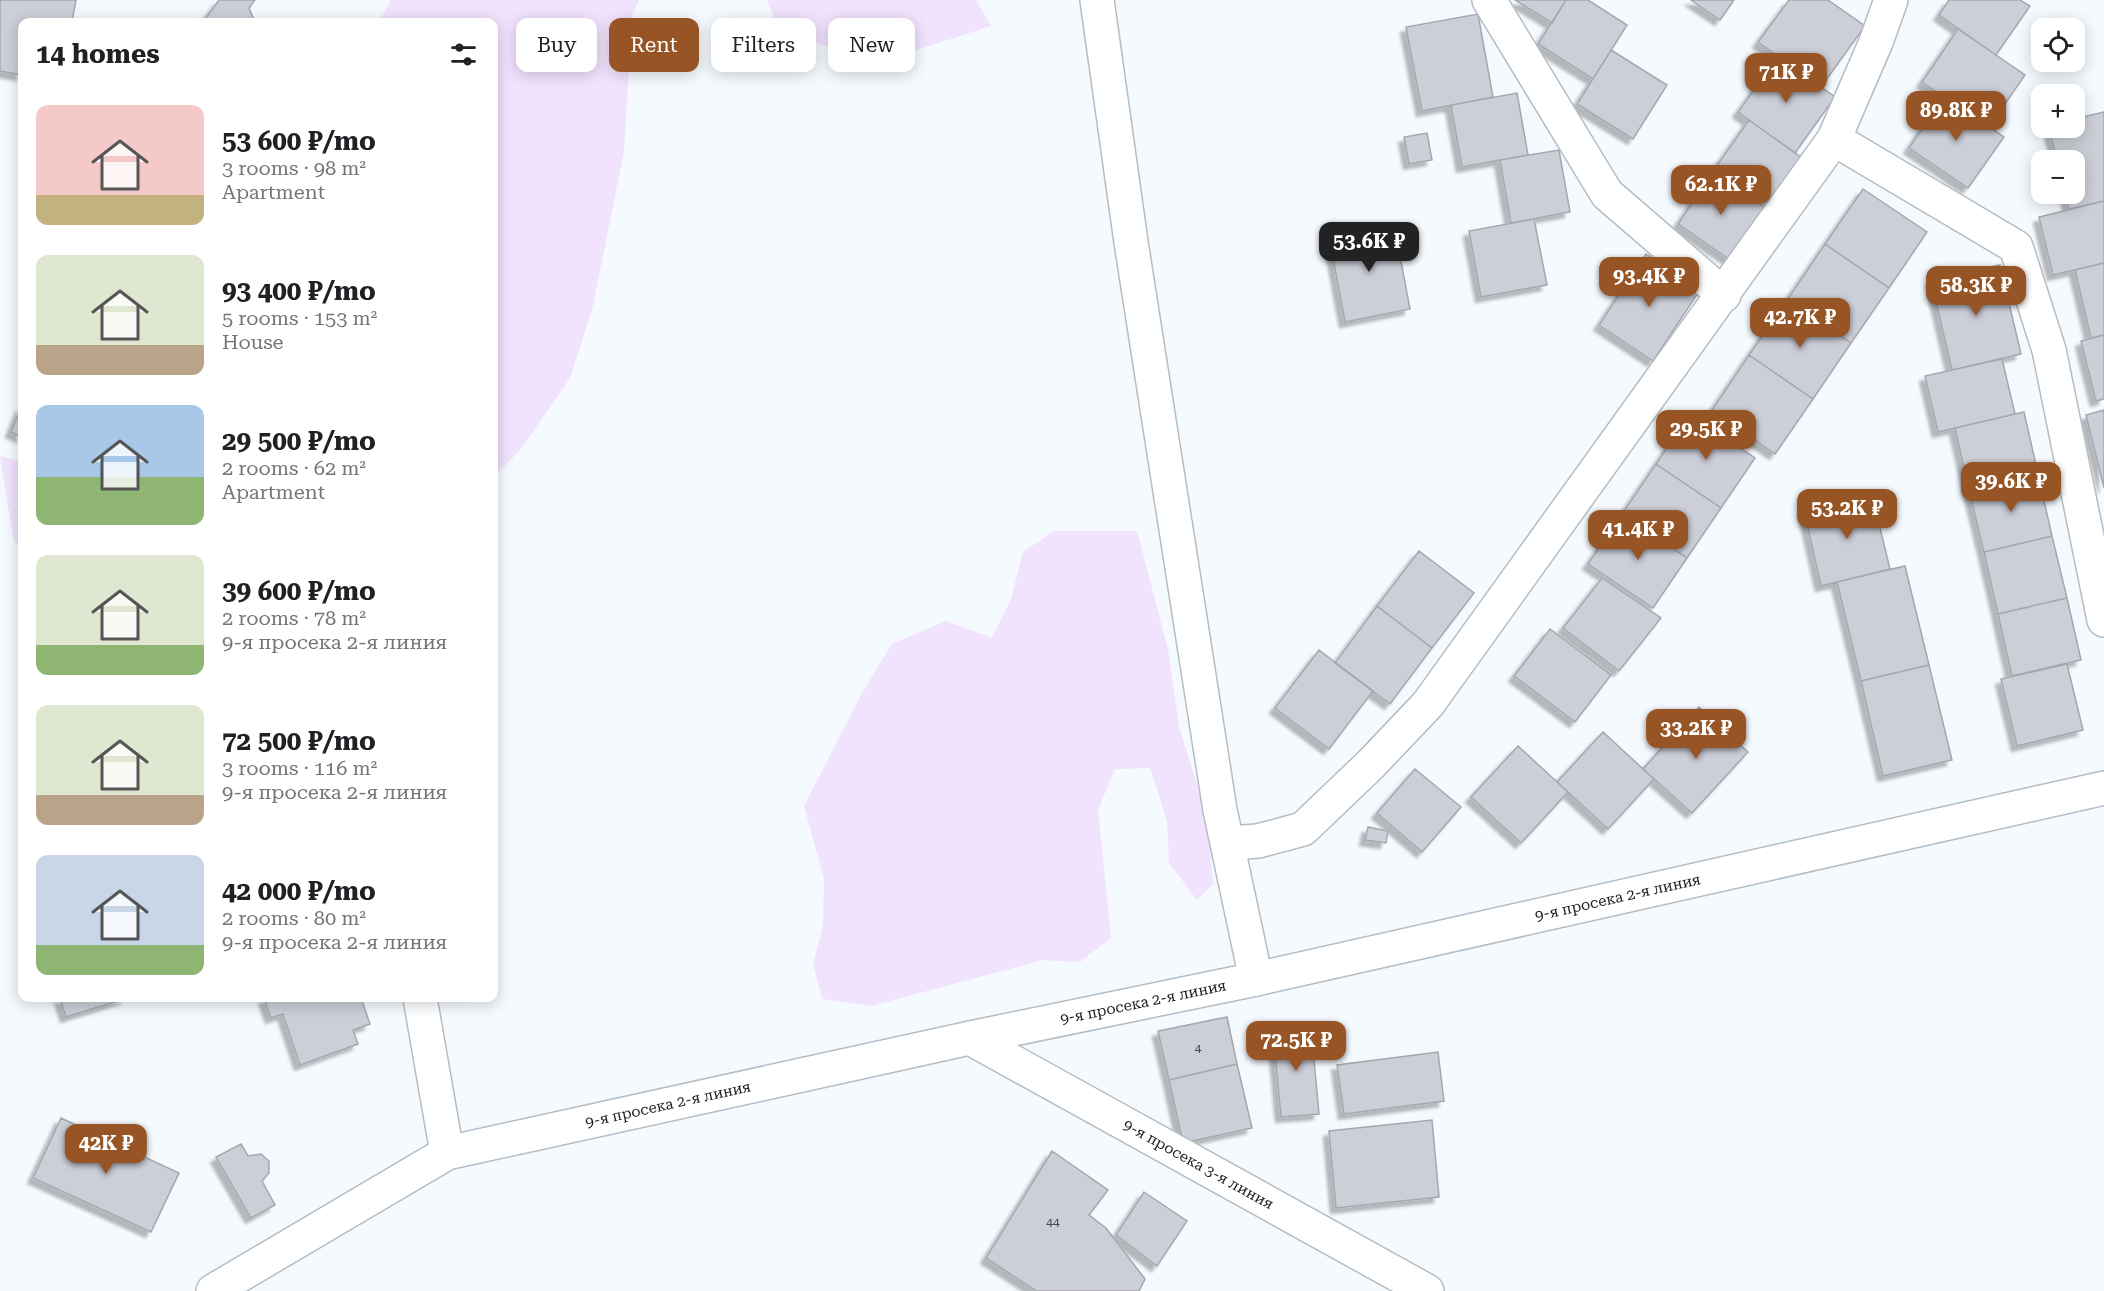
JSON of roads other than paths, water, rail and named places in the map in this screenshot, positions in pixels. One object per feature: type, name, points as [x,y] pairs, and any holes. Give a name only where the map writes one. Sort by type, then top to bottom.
[{"type":"street","points":[[1097,0],[1144,324],[1220,810],[1256,979]]},
{"type":"street","points":[[1489,0],[1607,194],[1724,295]]},
{"type":"street","points":[[1228,843],[1258,841],[1303,829],[1371,764],[1428,704],[1834,140],[1876,42],[1891,0]]},
{"type":"street","points":[[1834,140],[2016,247],[2049,350],[2104,620]]},
{"type":"street","name":"9-я просека 2-я линия","points":[[213,1291],[447,1153],[970,1038],[1256,979],[2104,788]]},
{"type":"street","points":[[421,1002],[447,1153]]},
{"type":"street","name":"9-я просека 3-я линия","points":[[970,1038],[1427,1291]]}]
